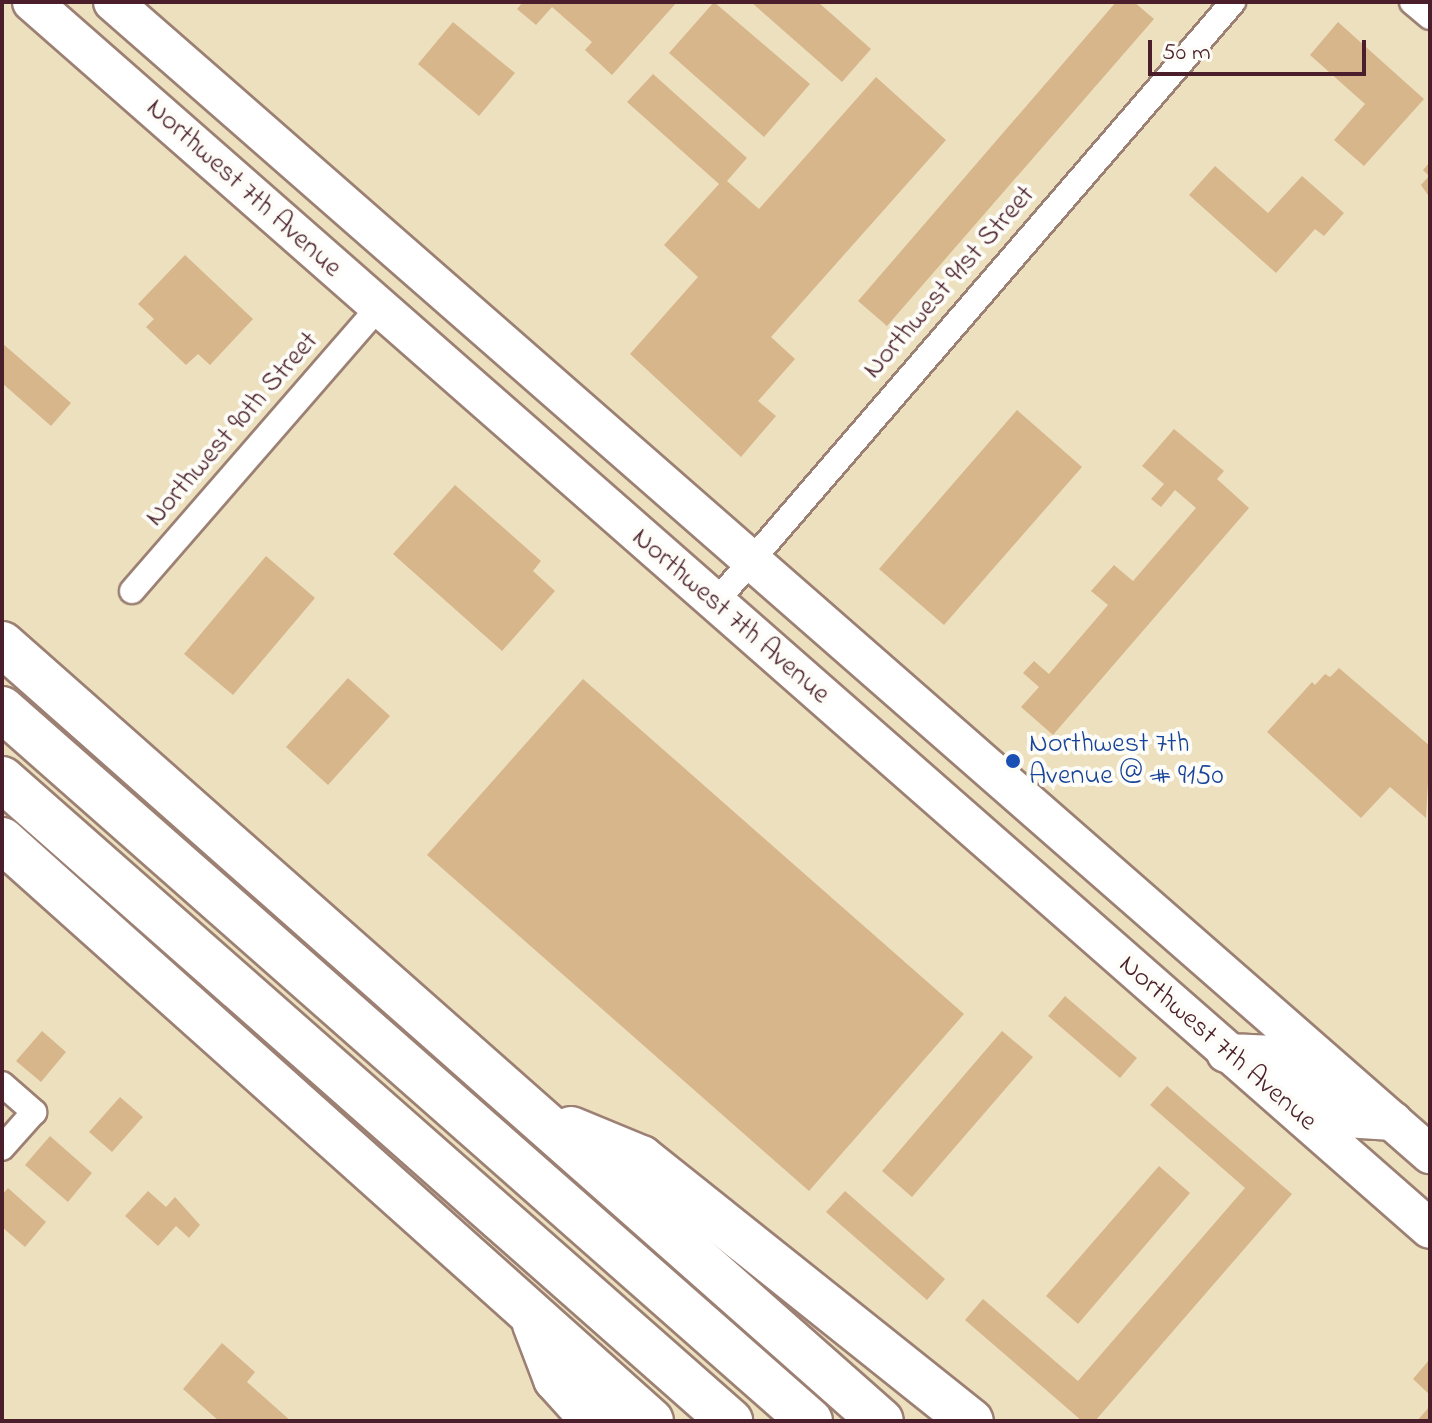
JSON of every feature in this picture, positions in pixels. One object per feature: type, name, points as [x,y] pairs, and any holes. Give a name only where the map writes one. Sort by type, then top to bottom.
[{"type":"highway","points":[[2,644],[881,1421]]},
{"type":"highway","points":[[2,709],[810,1421]]},
{"type":"highway","points":[[2,779],[730,1421]]},
{"type":"highway","points":[[2,840],[651,1421]]},
{"type":"highway","points":[[538,1115],[641,1158],[971,1421]]},
{"type":"highway","points":[[533,1318],[556,1379],[594,1421]]},
{"type":"main road","name":"Northwest 7th Avenue","points":[[32,2],[714,604],[1430,1229]]},
{"type":"main road","name":"Northwest 7th Avenue","points":[[113,2],[1430,1154]]},
{"type":"main road","points":[[1226,1053],[1275,1055],[1345,1118],[1393,1121]]},
{"type":"street","name":"Northwest 91st Street","points":[[714,604],[1233,2]]},
{"type":"street","points":[[1412,2],[1430,17]]},
{"type":"street","name":"Northwest 90th Street","points":[[132,591],[378,308]]},
{"type":"street","points":[[2,1084],[34,1112],[2,1148]]},
{"type":"building","points":[[523,2],[677,2],[612,75],[585,50],[592,42],[552,7],[536,25],[517,9]]},
{"type":"building","points":[[714,2],[810,84],[764,137],[669,53]]},
{"type":"building","points":[[751,2],[818,2],[871,49],[842,82]]},
{"type":"building","points":[[1116,2],[1134,2],[1154,19],[887,326],[858,301]]},
{"type":"building","points":[[453,22],[515,73],[479,116],[418,64]]},
{"type":"building","points":[[1338,22],[1424,99],[1364,166],[1334,140],[1365,104],[1310,55]]},
{"type":"building","points":[[653,74],[747,158],[727,181],[759,209],[876,77],[946,140],[771,337],[795,359],[758,401],[776,416],[741,457],[630,354],[698,277],[664,245],[719,184],[627,102]]},
{"type":"building","points":[[1430,162],[1430,198],[1421,185],[1429,176],[1423,170]]},
{"type":"building","points":[[1215,166],[1268,213],[1302,176],[1344,213],[1324,236],[1315,229],[1276,273],[1189,195]]},
{"type":"building","points":[[185,255],[253,319],[210,365],[198,354],[186,365],[146,327],[154,319],[138,304]]},
{"type":"building","points":[[2,343],[71,403],[51,426],[2,383]]},
{"type":"building","points":[[1017,410],[1082,467],[944,625],[879,569]]},
{"type":"building","points":[[1174,429],[1224,471],[1217,479],[1249,508],[1053,735],[1021,707],[1039,687],[1023,673],[1034,661],[1049,674],[1108,605],[1091,591],[1114,565],[1133,581],[1196,508],[1175,490],[1161,507],[1151,499],[1164,484],[1142,466]]},
{"type":"building","points":[[455,485],[541,561],[533,571],[555,591],[502,651],[393,554]]},
{"type":"building","points":[[266,556],[315,598],[233,695],[184,654]]},
{"type":"building","points":[[1339,668],[1430,746],[1426,818],[1390,787],[1361,818],[1267,732],[1312,682],[1315,685],[1325,674],[1330,677]]},
{"type":"building","points":[[348,678],[390,716],[328,785],[286,747]]},
{"type":"building","points":[[583,679],[964,1014],[809,1191],[427,855]]},
{"type":"building","points":[[1065,996],[1137,1058],[1120,1078],[1048,1016]]},
{"type":"building","points":[[42,1031],[66,1052],[41,1082],[16,1061]]},
{"type":"building","points":[[1002,1031],[1033,1057],[912,1197],[882,1171]]},
{"type":"building","points":[[1167,1086],[1292,1194],[1095,1421],[1082,1421],[965,1320],[983,1299],[1078,1381],[1245,1188],[1150,1105]]},
{"type":"building","points":[[120,1097],[143,1117],[112,1152],[89,1132]]},
{"type":"building","points":[[50,1136],[92,1173],[68,1202],[25,1165]]},
{"type":"building","points":[[1159,1166],[1190,1193],[1078,1324],[1046,1296]]},
{"type":"building","points":[[8,1188],[46,1222],[25,1247],[2,1227],[2,1195]]},
{"type":"building","points":[[148,1191],[166,1207],[175,1197],[200,1225],[189,1238],[176,1226],[158,1246],[125,1216]]},
{"type":"building","points":[[845,1191],[945,1279],[927,1300],[826,1212]]},
{"type":"building","points":[[222,1343],[255,1372],[247,1382],[291,1421],[219,1421],[183,1389]]},
{"type":"building","points":[[1430,1359],[1430,1395],[1413,1379]]},
{"type":"building","points":[[1430,1406],[1430,1421],[1417,1421]]},
{"type":"place","name":"Northwest 7th Avenue @ # 9150","points":[[1013,761]]}]
